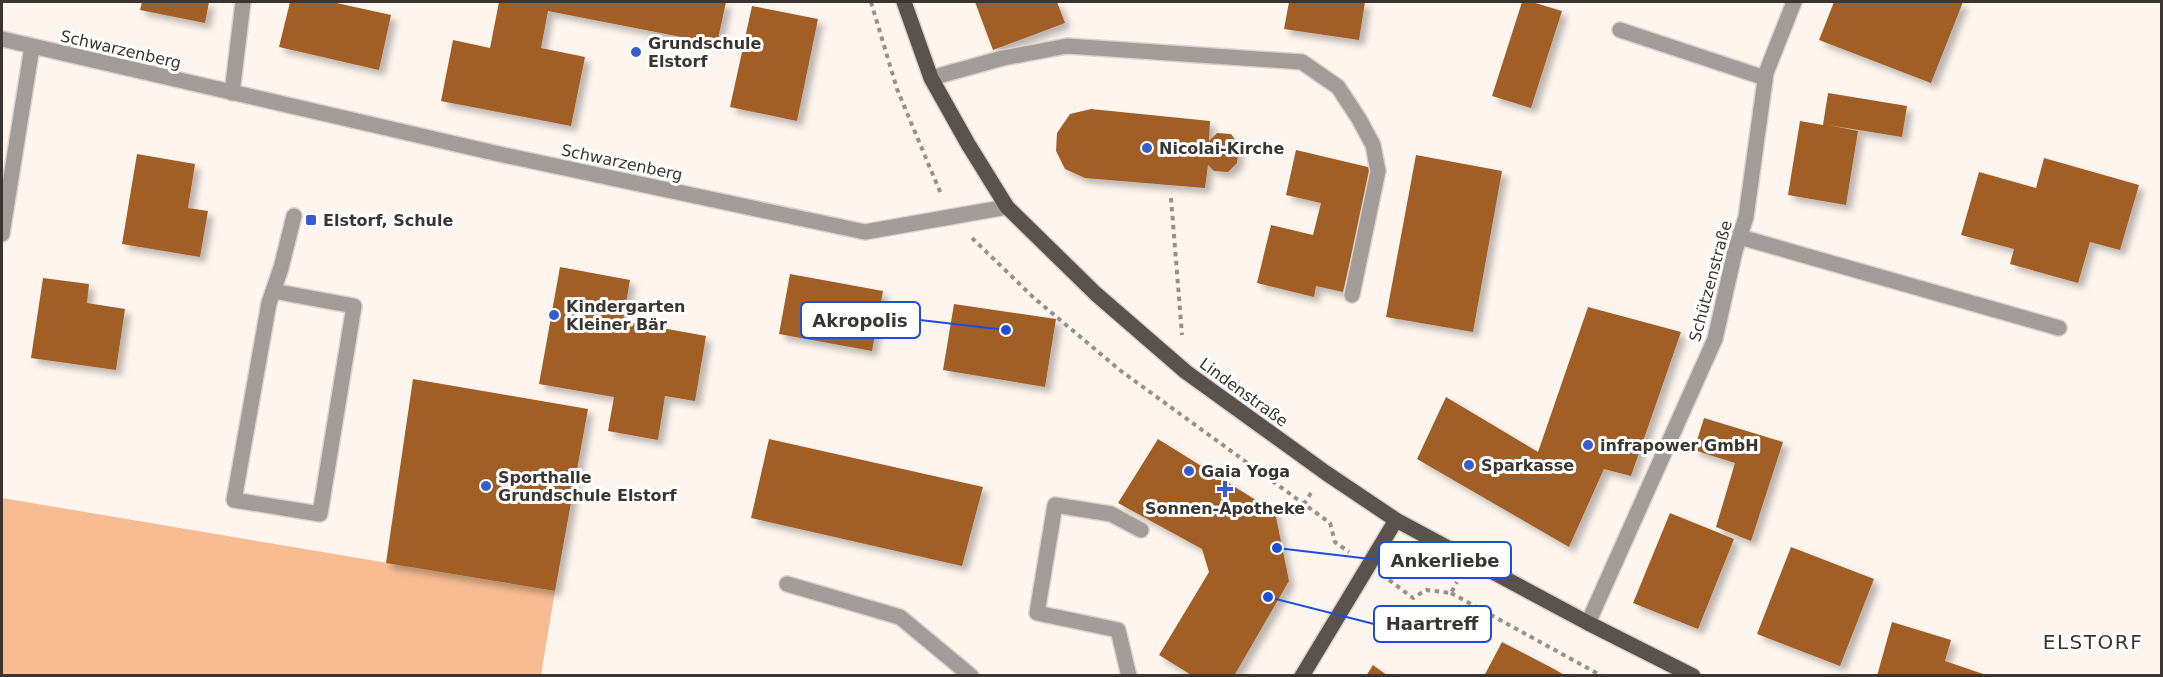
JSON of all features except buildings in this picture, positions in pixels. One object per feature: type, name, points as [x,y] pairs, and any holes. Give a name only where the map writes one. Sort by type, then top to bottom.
[{"type":"main road","name":"Lindenstraße","points":[[904,2],[931,78],[1007,207],[1096,294],[1186,372],[1326,473],[1396,520],[1588,623],[1693,675]]},
{"type":"main road","points":[[1302,675],[1396,520]]},
{"type":"street","points":[[232,93],[243,2]]},
{"type":"street","name":"Schützenstraße","points":[[1588,623],[1710,352],[1746,218],[1765,78],[1794,2]]},
{"type":"street","points":[[1620,30],[1765,78]]},
{"type":"street","name":"Schwarzenberg","points":[[2,39],[499,154],[865,232],[1007,207]]},
{"type":"street","points":[[931,78],[1003,58],[1066,46],[1302,62],[1338,87],[1359,118],[1373,145],[1378,171],[1352,295]]},
{"type":"street","points":[[2,234],[32,47]]},
{"type":"street","points":[[273,291],[354,306],[320,514],[234,500],[269,303],[273,291],[281,268],[294,216]]},
{"type":"street","points":[[1740,237],[2058,328]]},
{"type":"street","points":[[1130,675],[1118,630],[1037,613],[1055,505],[1111,514],[1141,530]]},
{"type":"street","points":[[787,584],[900,617],[971,675]]},
{"type":"path","points":[[1171,198],[1186,372]]},
{"type":"path","points":[[1330,523],[1335,542],[1413,598],[1426,590],[1451,593],[1602,675]]},
{"type":"path","points":[[1451,593],[1468,560]]},
{"type":"shaded area","points":[[2,498],[555,591],[541,675],[2,675]]},
{"type":"place","name":"Grundschule Elstorf","points":[[636,52]]},
{"type":"place","name":"Nicolai-Kirche","points":[[1147,148]]},
{"type":"place","name":"Elstorf, Schule","points":[[311,220]]},
{"type":"place","name":"Kindergarten Kleiner Bär","points":[[554,315]]},
{"type":"place","name":"Akropolis","points":[[1006,330]]},
{"type":"place","name":"infrapower GmbH","points":[[1588,445]]},
{"type":"place","name":"Sparkasse","points":[[1469,465]]},
{"type":"place","name":"Gaia Yoga","points":[[1189,471]]},
{"type":"place","name":"Sporthalle Grundschule Elstorf","points":[[486,486]]},
{"type":"place","name":"Sonnen-Apotheke","points":[[1225,489]]},
{"type":"place","name":"Ankerliebe","points":[[1277,548]]},
{"type":"place","name":"Haartreff","points":[[1268,597]]},
{"type":"district","name":"ELSTORF","points":[[2093,642]]}]
